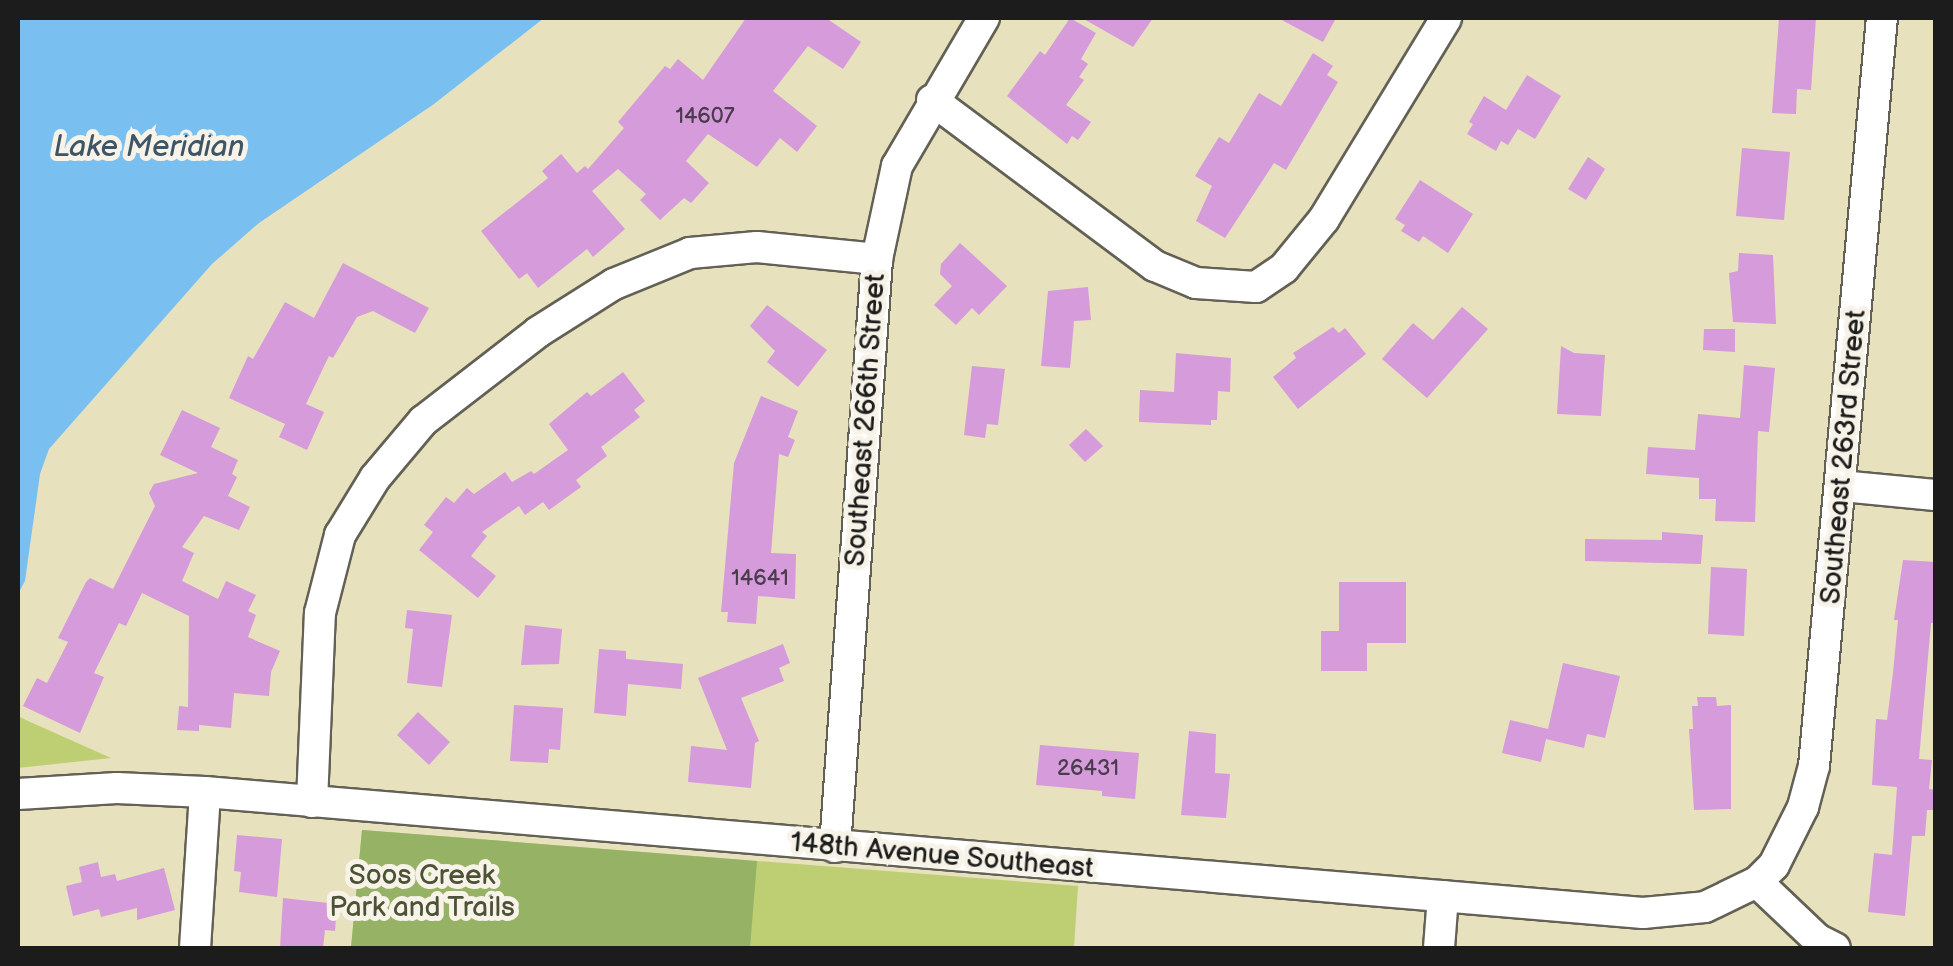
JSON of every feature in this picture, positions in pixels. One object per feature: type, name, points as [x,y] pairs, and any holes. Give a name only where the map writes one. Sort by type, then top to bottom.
[{"type":"street","name":"Southeast 266th Street","points":[[835,847],[878,259],[897,166],[932,100],[984,18]]},
{"type":"street","points":[[932,100],[1155,266],[1196,283],[1256,287],[1284,268],[1324,220],[1446,18]]},
{"type":"street","name":"Southeast 263rd Street","points":[[1757,882],[1787,842],[1804,807],[1814,766],[1882,18]]},
{"type":"street","points":[[312,802],[320,613],[340,535],[374,478],[423,421],[538,332],[614,284],[690,253],[757,247],[878,259]]},
{"type":"street","points":[[1842,486],[1936,495]]},
{"type":"street","name":"148th Avenue Southeast","points":[[18,794],[117,788],[205,792],[1643,914],[1705,908],[1757,882]]},
{"type":"street","points":[[196,948],[205,792]]},
{"type":"street","points":[[1757,882],[1817,939],[1835,948]]},
{"type":"street","points":[[1439,948],[1443,896]]},
{"type":"green space","points":[[18,716],[28,721],[111,758],[18,768]]},
{"type":"green space","name":"Soos Creek Park and Trails","points":[[362,830],[1078,886],[1074,948],[351,948]]},
{"type":"green space","name":"Soos Creek Park and Trails","points":[[362,830],[757,861],[750,948],[351,948]]},
{"type":"water","name":"Lake Meridian","points":[[18,18],[544,18],[434,104],[259,223],[212,264],[49,449],[40,474],[25,581],[18,594]]},
{"type":"building","points":[[746,18],[826,18],[861,42],[843,69],[808,46],[773,91],[817,126],[797,152],[780,138],[757,167],[708,134],[686,161],[709,183],[691,203],[684,198],[660,220],[640,200],[646,194],[618,169],[592,191],[625,229],[593,257],[587,249],[538,288],[527,273],[519,279],[481,231],[548,178],[542,171],[561,154],[577,173],[585,166],[588,169],[624,128],[618,122],[665,66],[670,69],[678,59],[703,80]]},
{"type":"building","points":[[1070,18],[1096,33],[1081,59],[1088,64],[1079,77],[1084,80],[1066,105],[1091,122],[1078,140],[1072,136],[1067,144],[1007,96],[1040,51],[1045,55]]},
{"type":"building","points":[[1082,18],[1153,18],[1133,47]]},
{"type":"building","points":[[1278,18],[1336,18],[1323,42]]},
{"type":"building","points":[[1779,18],[1816,18],[1811,90],[1797,89],[1796,114],[1772,113]]},
{"type":"building","points":[[1313,53],[1333,66],[1327,75],[1338,82],[1286,170],[1274,163],[1225,238],[1196,221],[1212,186],[1195,176],[1219,137],[1229,143],[1259,93],[1281,106]]},
{"type":"building","points":[[1527,75],[1561,96],[1535,139],[1518,129],[1508,145],[1501,141],[1496,151],[1467,134],[1473,124],[1469,122],[1484,96],[1506,110]]},
{"type":"building","points":[[1742,148],[1790,152],[1784,220],[1736,216]]},
{"type":"building","points":[[1588,157],[1605,169],[1586,200],[1568,189]]},
{"type":"building","points":[[1420,180],[1473,214],[1448,253],[1423,236],[1419,242],[1401,231],[1405,225],[1395,219]]},
{"type":"building","points":[[960,243],[1007,286],[979,315],[972,308],[956,325],[934,305],[952,286],[940,274],[941,264]]},
{"type":"building","points":[[1739,253],[1773,255],[1776,324],[1733,322],[1729,273],[1738,271]]},
{"type":"building","points":[[343,263],[429,308],[415,333],[373,311],[357,317],[333,358],[329,356],[306,404],[324,412],[307,450],[279,437],[285,424],[229,398],[248,356],[253,359],[285,302],[314,318]]},
{"type":"building","points":[[1088,287],[1091,320],[1074,321],[1070,368],[1041,366],[1048,291]]},
{"type":"building","points":[[767,305],[827,350],[798,387],[767,362],[775,351],[750,326]]},
{"type":"building","points":[[1462,307],[1488,329],[1427,398],[1382,359],[1413,323],[1433,340]]},
{"type":"building","points":[[1333,327],[1339,333],[1345,328],[1366,354],[1298,409],[1273,377],[1296,358],[1293,353]]},
{"type":"building","points":[[1704,329],[1735,329],[1735,352],[1703,350]]},
{"type":"building","points":[[1561,346],[1574,353],[1605,355],[1601,416],[1557,414]]},
{"type":"building","points":[[1176,353],[1231,358],[1230,392],[1218,391],[1217,420],[1211,420],[1211,425],[1139,422],[1140,390],[1174,392]]},
{"type":"building","points":[[1744,365],[1775,368],[1769,432],[1758,431],[1755,522],[1715,521],[1716,499],[1699,499],[1699,478],[1646,474],[1648,447],[1695,450],[1698,414],[1740,418]]},
{"type":"building","points":[[972,366],[1005,369],[998,425],[987,424],[985,438],[964,435]]},
{"type":"building","points":[[623,372],[645,401],[634,410],[640,417],[601,447],[607,456],[576,480],[581,487],[549,510],[543,502],[525,515],[519,506],[482,532],[487,536],[471,556],[496,576],[478,598],[419,550],[433,532],[424,525],[446,497],[454,503],[467,488],[474,494],[505,472],[512,482],[531,471],[534,474],[568,450],[549,424],[587,392],[591,396]]},
{"type":"building","points":[[761,396],[798,411],[788,437],[795,440],[788,457],[779,454],[771,553],[796,554],[795,599],[758,596],[756,624],[727,622],[728,612],[721,612],[734,463]]},
{"type":"building","points":[[182,410],[220,428],[211,447],[238,460],[232,474],[237,477],[228,496],[250,507],[239,530],[204,516],[182,547],[194,553],[182,581],[218,599],[226,581],[256,595],[248,611],[256,615],[248,637],[280,651],[271,672],[269,696],[234,693],[231,728],[199,725],[199,731],[177,730],[179,706],[188,707],[189,616],[142,593],[126,626],[119,623],[94,673],[104,677],[80,733],[23,706],[37,678],[47,683],[68,642],[58,638],[86,582],[90,578],[113,589],[155,506],[149,493],[154,484],[198,473],[160,455]]},
{"type":"building","points":[[1086,429],[1103,446],[1085,462],[1069,445]]},
{"type":"building","points":[[1662,532],[1703,535],[1701,564],[1585,561],[1585,539],[1662,540]]},
{"type":"building","points":[[1903,560],[1936,562],[1936,623],[1931,623],[1919,759],[1932,760],[1929,789],[1936,790],[1935,810],[1927,810],[1925,836],[1912,836],[1905,916],[1868,912],[1874,853],[1892,855],[1897,787],[1872,785],[1876,719],[1887,720]]},
{"type":"building","points":[[1711,567],[1747,569],[1744,636],[1708,634]]},
{"type":"building","points":[[1339,582],[1406,582],[1406,643],[1367,643],[1367,671],[1321,671],[1321,631],[1339,631]]},
{"type":"building","points":[[407,610],[452,615],[442,687],[407,683],[413,629],[405,628]]},
{"type":"building","points":[[525,625],[562,629],[559,664],[521,665]]},
{"type":"building","points":[[783,644],[790,663],[779,668],[784,681],[741,698],[759,741],[755,743],[751,788],[688,782],[691,746],[727,750],[698,678]]},
{"type":"building","points":[[599,649],[626,651],[626,659],[683,664],[681,689],[628,684],[626,716],[594,713]]},
{"type":"building","points":[[1563,663],[1620,676],[1605,738],[1587,734],[1584,748],[1546,739],[1541,762],[1502,753],[1510,720],[1548,729]]},
{"type":"building","points":[[1697,697],[1716,697],[1717,706],[1731,705],[1731,809],[1694,810],[1689,729],[1693,729],[1692,706],[1698,706]]},
{"type":"building","points":[[514,705],[563,708],[560,750],[549,749],[548,763],[510,761]]},
{"type":"building","points":[[418,712],[450,742],[429,765],[397,735]]},
{"type":"building","points":[[1189,731],[1216,734],[1215,773],[1230,774],[1226,818],[1181,815]]},
{"type":"building","points":[[1040,745],[1139,753],[1135,799],[1102,796],[1102,791],[1036,785]]},
{"type":"building","points":[[237,835],[282,839],[277,897],[239,892],[241,872],[234,871]]},
{"type":"building","points":[[98,862],[101,877],[115,874],[117,881],[164,868],[175,910],[137,920],[137,908],[101,917],[99,909],[73,916],[66,886],[82,882],[79,867]]},
{"type":"building","points":[[283,898],[337,904],[335,931],[325,930],[323,948],[280,948]]}]
